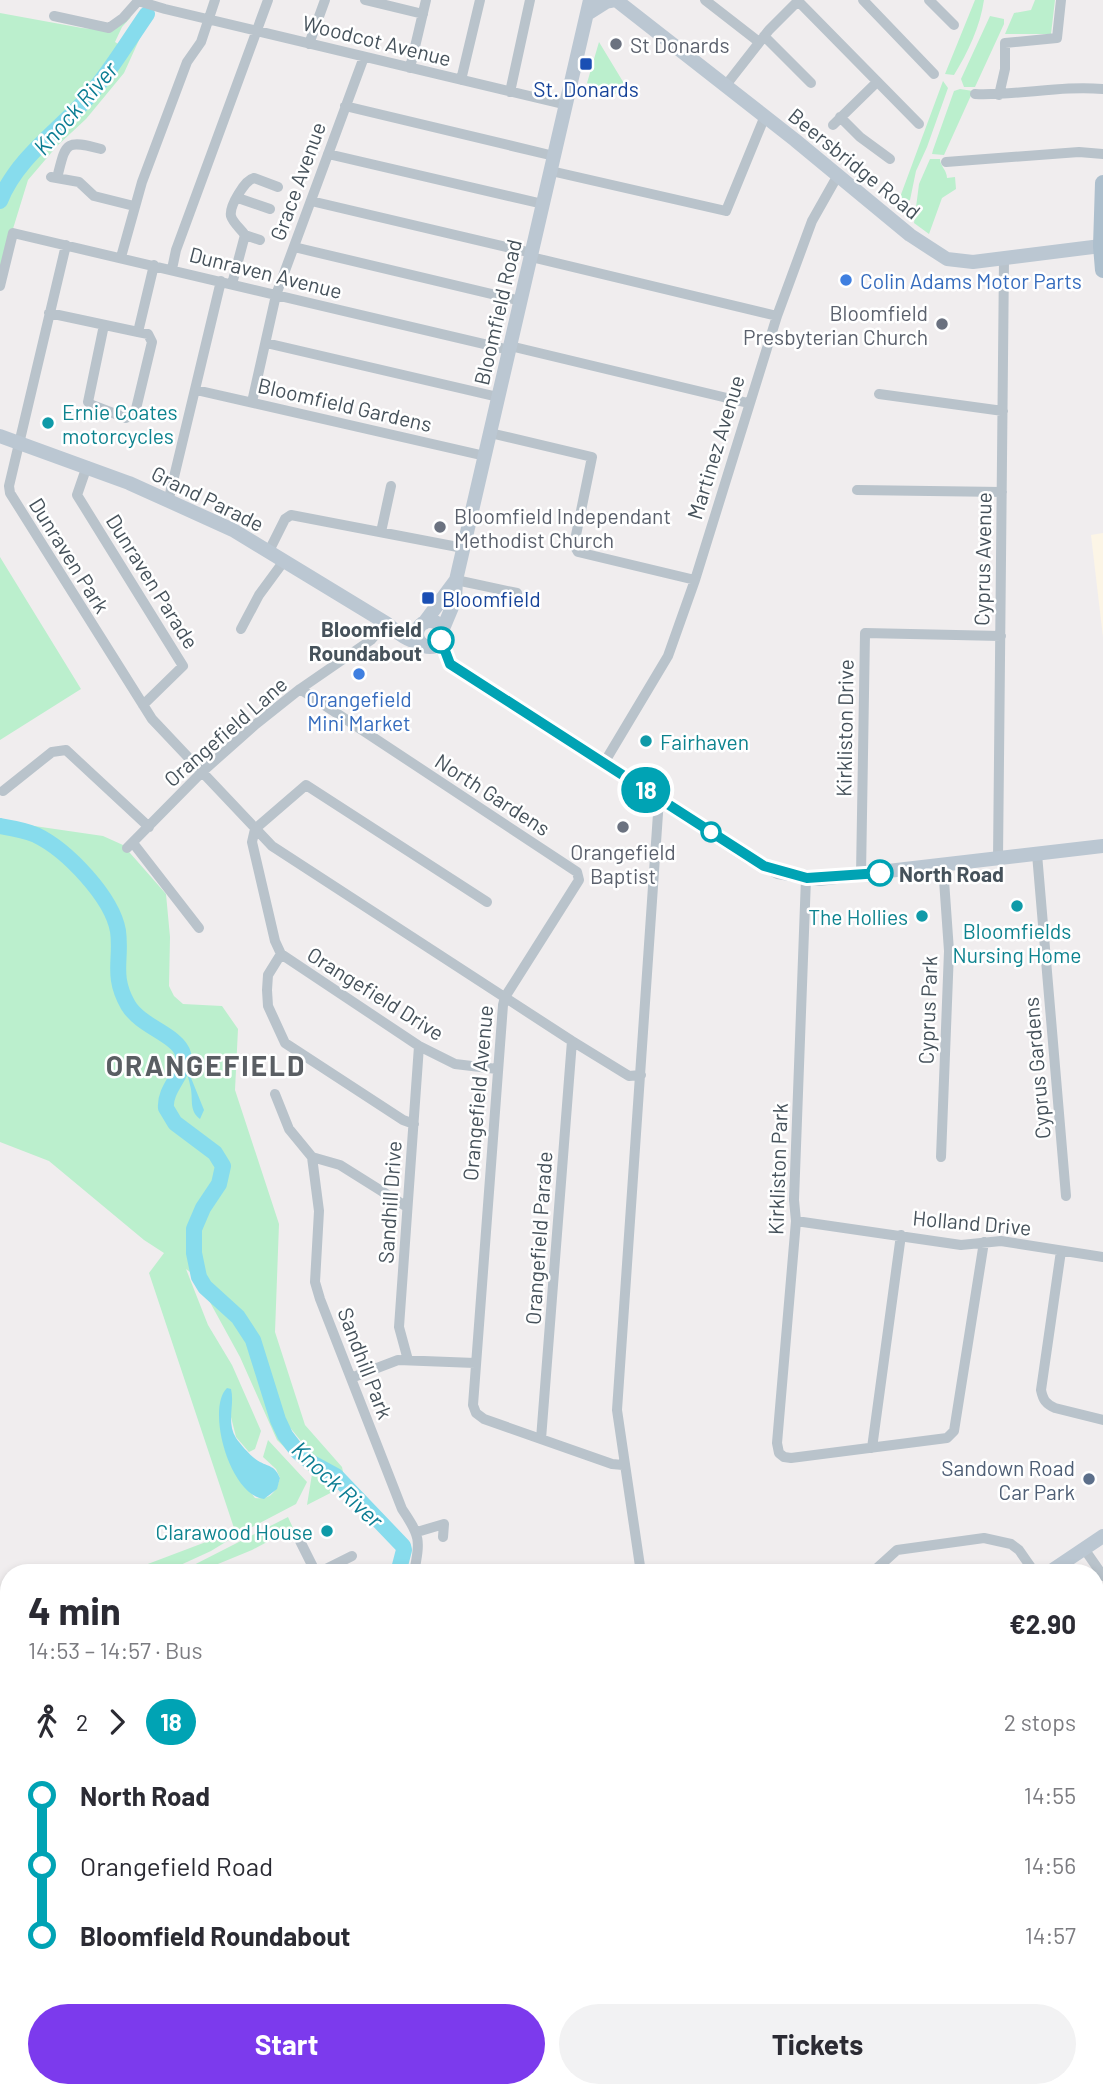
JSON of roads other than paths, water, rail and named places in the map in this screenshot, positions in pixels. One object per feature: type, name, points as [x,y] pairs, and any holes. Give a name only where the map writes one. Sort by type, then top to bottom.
[{"type":"main road","points":[[1103,183],[1103,270]]},
{"type":"street","points":[[121,257],[134,206],[187,62],[201,42],[215,0]]},
{"type":"street","points":[[172,269],[176,250],[268,0]]},
{"type":"street","points":[[309,44],[325,0]]},
{"type":"street","points":[[365,0],[423,14]]},
{"type":"street","points":[[410,68],[426,0]]},
{"type":"street","points":[[461,80],[480,0]]},
{"type":"street","points":[[510,92],[530,0]]},
{"type":"street","points":[[589,7],[616,0]]},
{"type":"street","name":"Beersbridge Road","points":[[616,0],[765,116],[910,235],[947,259],[964,262],[1004,259],[1102,237]]},
{"type":"street","points":[[705,0],[762,39],[811,83]]},
{"type":"street","points":[[726,85],[762,39],[798,0],[919,124]]},
{"type":"street","points":[[863,0],[934,74]]},
{"type":"street","points":[[929,0],[954,25]]},
{"type":"street","points":[[999,96],[1005,69],[1005,43],[1057,38],[1061,0]]},
{"type":"street","points":[[54,16],[109,28],[144,3]]},
{"type":"street","name":"Woodcot Avenue","points":[[144,3],[567,105]]},
{"type":"street","name":"Bloomfield Road","points":[[441,636],[455,600],[463,548],[589,7]]},
{"type":"street","name":"Grace Avenue","points":[[252,402],[276,295],[364,57]]},
{"type":"street","points":[[877,82],[837,121],[890,159]]},
{"type":"street","points":[[975,94],[999,96],[1103,89]]},
{"type":"street","points":[[345,106],[554,156]]},
{"type":"street","points":[[551,171],[726,211],[765,116]]},
{"type":"street","points":[[101,149],[77,143],[69,146],[54,177],[79,182],[94,196],[134,206]]},
{"type":"street","points":[[946,162],[1079,152],[1103,154]]},
{"type":"street","points":[[328,154],[543,204]]},
{"type":"street","name":"Martinez Avenue","points":[[604,763],[668,656],[695,580],[777,316],[812,222],[838,175]]},
{"type":"street","points":[[260,240],[244,235],[231,215],[244,183],[250,178],[278,187]]},
{"type":"street","points":[[238,198],[270,209]]},
{"type":"street","points":[[311,201],[777,316]]},
{"type":"street","name":"Dunraven Avenue","points":[[0,286],[13,233],[748,403]]},
{"type":"street","points":[[168,502],[226,283],[244,235]]},
{"type":"street","name":"Dunraven Park","points":[[66,245],[9,486],[12,499],[152,719],[202,772]]},
{"type":"street","points":[[294,247],[521,301]]},
{"type":"street","name":"Cyprus Avenue","points":[[998,859],[1004,259]]},
{"type":"street","points":[[138,332],[154,265]]},
{"type":"street","points":[[49,313],[148,334],[152,342],[135,413],[126,418],[88,402],[104,325]]},
{"type":"street","points":[[266,343],[498,397]]},
{"type":"street","name":"Bloomfield Gardens","points":[[196,390],[485,456]]},
{"type":"street","points":[[879,394],[1003,411]]},
{"type":"street","points":[[490,433],[592,457],[574,545],[578,552],[695,580]]},
{"type":"street","name":"Grand Parade","points":[[0,436],[87,466],[233,530],[386,623],[412,642],[423,645]]},
{"type":"street","name":"Dunraven Parade","points":[[87,466],[77,495],[183,666],[143,705]]},
{"type":"street","points":[[381,532],[391,486]]},
{"type":"street","points":[[857,490],[1002,492]]},
{"type":"street","points":[[269,551],[285,519],[291,515],[463,548]]},
{"type":"street","points":[[241,629],[259,595],[284,561]]},
{"type":"street","points":[[517,593],[456,580],[422,624],[417,635],[423,645],[438,658],[750,858],[778,872],[807,878],[861,875],[1103,846]]},
{"type":"street","points":[[422,624],[435,622],[450,664]]},
{"type":"street","name":"Grand Parade","points":[[386,623],[422,624]]},
{"type":"street","name":"Orangefield Lane","points":[[199,928],[130,846],[202,772],[256,724],[300,689],[371,640],[386,623]]},
{"type":"street","name":"Kirkliston Drive","points":[[861,875],[865,633],[1000,636]]},
{"type":"street","points":[[423,645],[434,646],[441,636]]},
{"type":"street","name":"North Gardens","points":[[300,689],[577,872],[579,880],[505,997]]},
{"type":"street","points":[[4,791],[52,752],[66,750],[149,827]]},
{"type":"street","name":"Orangefield Avenue","points":[[202,772],[272,846],[505,997],[497,1069],[473,1405],[476,1413],[484,1419],[612,1464],[623,1465]]},
{"type":"street","points":[[255,828],[306,785],[487,902]]},
{"type":"street","points":[[640,1564],[623,1465],[617,1410],[659,799]]},
{"type":"street","name":"Orangefield Drive","points":[[255,828],[252,842],[275,941],[281,954],[419,1046],[455,1064],[497,1069]]},
{"type":"street","name":"Cyprus Gardens","points":[[1037,854],[1066,1196]]},
{"type":"street","name":"Cyprus Park","points":[[941,1157],[949,951],[943,866]]},
{"type":"street","name":"Kirkliston Park","points":[[807,878],[796,1147],[796,1221],[777,1443],[779,1453],[784,1457],[872,1448]]},
{"type":"street","points":[[281,954],[268,975],[267,990],[268,1006],[285,1043],[403,1120],[414,1124]]},
{"type":"street","points":[[505,997],[629,1076],[641,1076]]},
{"type":"street","name":"Orangefield Parade","points":[[541,1438],[572,1041]]},
{"type":"street","name":"Sandhill Drive","points":[[408,1360],[399,1327],[419,1046]]},
{"type":"street","points":[[275,1094],[289,1129],[312,1157],[340,1165],[407,1207]]},
{"type":"street","name":"Sandhill Park","points":[[312,1157],[319,1211],[315,1282],[402,1509],[417,1532]]},
{"type":"street","name":"Holland Drive","points":[[796,1221],[961,1245],[1001,1241],[1103,1257]]},
{"type":"street","points":[[901,1236],[872,1448],[947,1438],[952,1435],[984,1242]]},
{"type":"street","points":[[1061,1251],[1042,1396],[1049,1405],[1103,1420]]},
{"type":"street","points":[[351,1378],[398,1360],[475,1363]]},
{"type":"street","points":[[416,1564],[419,1548],[417,1532],[444,1524],[443,1537]]},
{"type":"street","points":[[1062,1564],[1103,1536]]},
{"type":"street","points":[[882,1564],[897,1550],[984,1538],[1011,1544],[1029,1564]]},
{"type":"street","points":[[300,1541],[312,1564]]},
{"type":"street","points":[[1085,1550],[1095,1564]]},
{"type":"street","points":[[336,1564],[352,1556]]},
{"type":"water","points":[[187,1068],[204,1110],[200,1119],[193,1108]]},
{"type":"water","points":[[227,1388],[231,1389],[231,1420],[236,1438],[254,1458],[274,1469],[280,1478],[277,1489],[264,1499],[252,1494],[241,1483],[224,1450],[219,1413],[221,1398]]},
{"type":"waterway","name":"Knock River","points":[[0,201],[25,161],[80,106],[147,14]]},
{"type":"waterway","name":"Knock River","points":[[0,826],[27,832],[48,842],[74,863],[107,904],[118,931],[118,976],[128,1005],[141,1019],[174,1041],[183,1054],[184,1061],[166,1100],[166,1108],[175,1123],[215,1153],[223,1166],[219,1184],[203,1208],[194,1229],[194,1253],[199,1277],[205,1287],[238,1317],[253,1340],[285,1435],[298,1452],[336,1476],[403,1546],[400,1564]]},
{"type":"place","name":"St Donards","points":[[616,44]]},
{"type":"place","name":"St. Donards","points":[[586,64]]},
{"type":"place","name":"Colin Adams Motor Parts","points":[[846,280]]},
{"type":"place","name":"Bloomfield Presbyterian Church","points":[[942,324]]},
{"type":"place","name":"Ernie Coates motorcycles","points":[[48,423]]},
{"type":"place","name":"Bloomfield Independant Methodist Church","points":[[440,527]]},
{"type":"place","name":"Bloomfield","points":[[428,598]]},
{"type":"place","name":"Bloomfield Roundabout","points":[[441,640]]},
{"type":"place","name":"Orangefield Mini Market","points":[[359,674]]},
{"type":"place","name":"Fairhaven","points":[[646,741]]},
{"type":"place","name":"Orangefield Baptist","points":[[623,827]]},
{"type":"place","name":"North Road","points":[[880,873]]},
{"type":"place","name":"Bloomfields Nursing Home","points":[[1017,906]]},
{"type":"place","name":"The Hollies","points":[[922,916]]},
{"type":"place","name":"Sandown Road Car Park","points":[[1089,1479]]},
{"type":"place","name":"Clarawood House","points":[[327,1531]]},
{"type":"district","name":"ORANGEFIELD","points":[[206,1065]]}]
